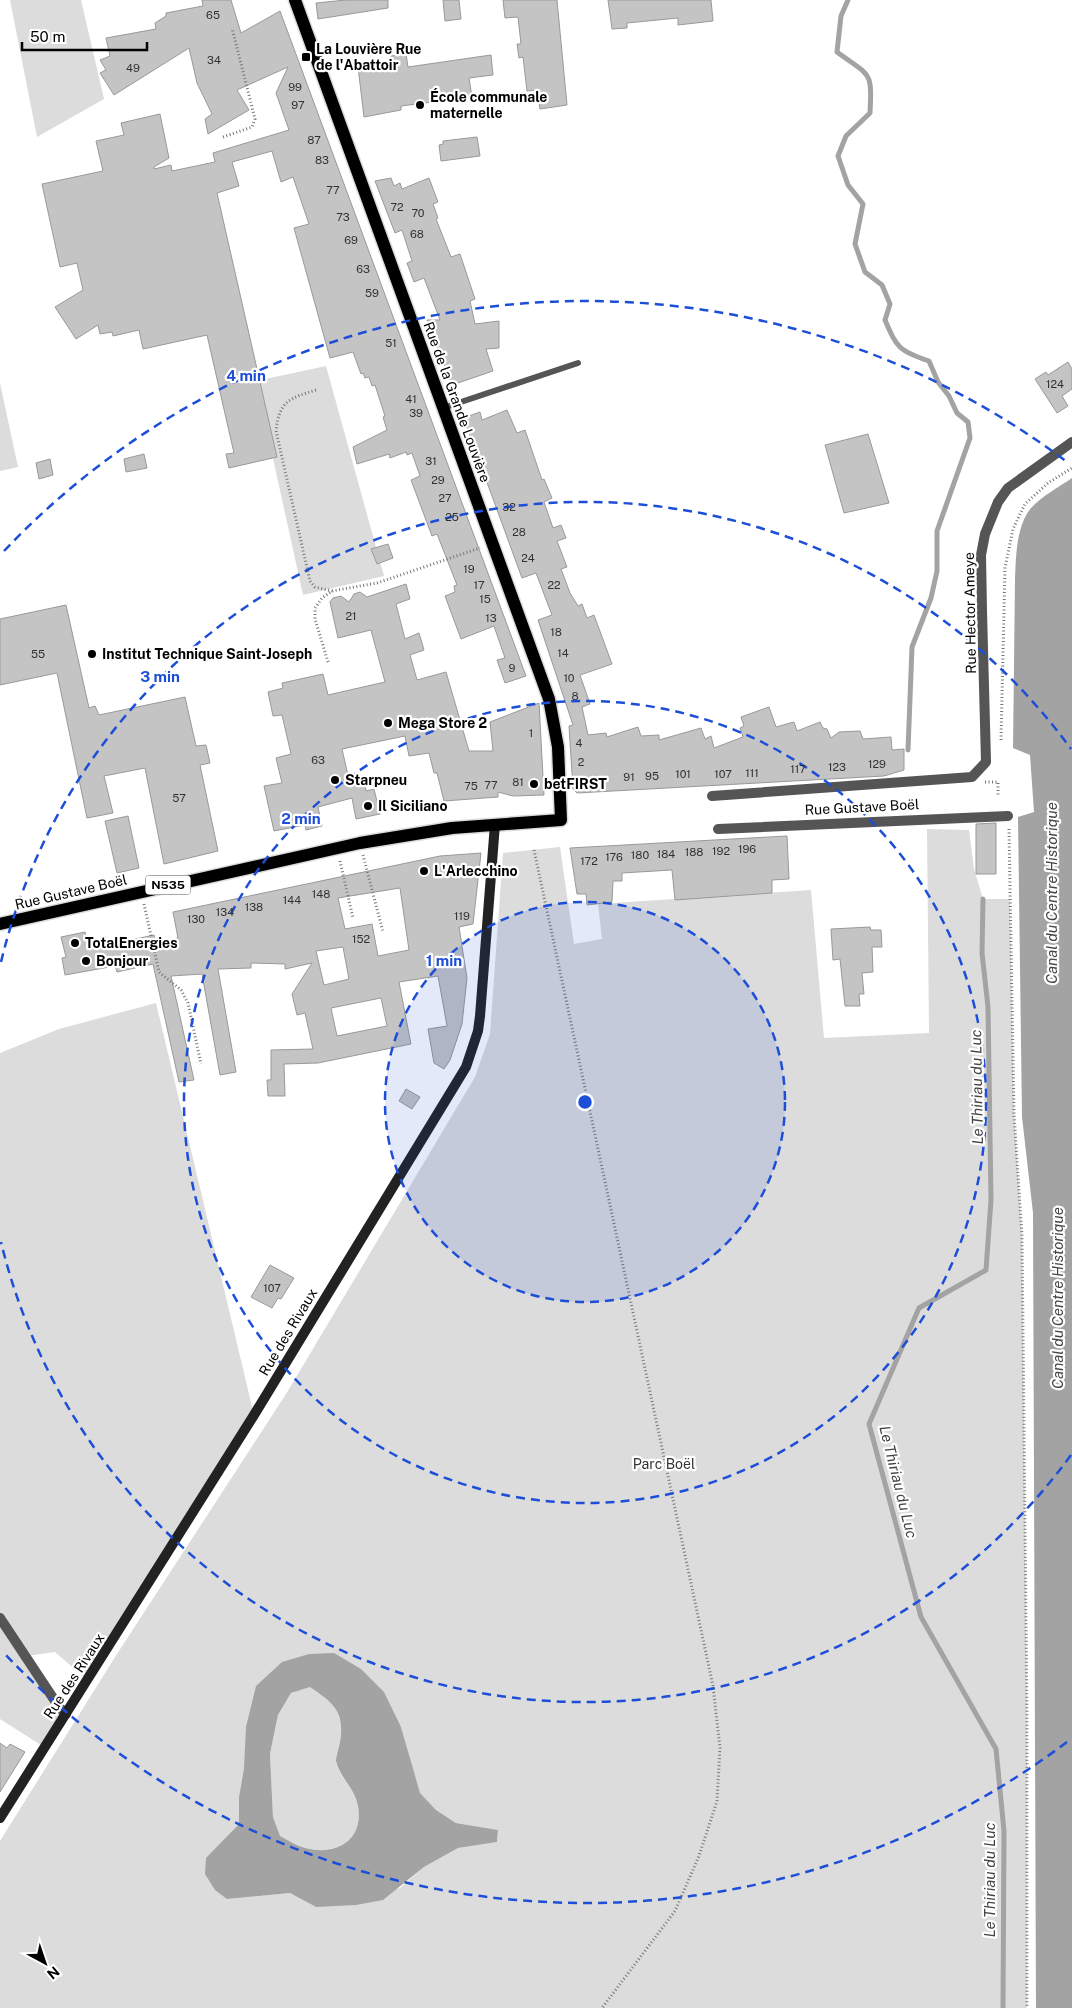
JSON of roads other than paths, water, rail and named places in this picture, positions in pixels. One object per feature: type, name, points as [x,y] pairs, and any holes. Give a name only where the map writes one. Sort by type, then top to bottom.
[{"type":"main road","name":"Rue de la Grande Louvière","points":[[295,0],[549,699],[558,747],[561,820]]},
{"type":"main road","name":"Rue Gustave Boël","points":[[0,924],[360,843],[495,824],[561,820]]},
{"type":"street","name":"Rue Hector Ameye","points":[[986,762],[981,555],[984,534],[998,502],[1008,488],[1072,442]]},
{"type":"street","name":"Rue Gustave Boël","points":[[712,796],[972,777],[986,762]]},
{"type":"street","name":"Rue Gustave Boël","points":[[718,829],[1008,816]]},
{"type":"street","name":"Rue des Rivaux","points":[[0,1818],[254,1415],[466,1068],[478,1031],[480,1016],[495,824]]},
{"type":"street","points":[[0,1618],[59,1707],[66,1714]]},
{"type":"lane","points":[[443,408],[578,363]]},
{"type":"water","name":"Canal du Centre Historique","points":[[1072,478],[1072,2008],[1036,2008],[1033,1213],[1022,1117],[1018,817],[1034,812],[1030,755],[1013,748],[1015,579],[1018,542],[1026,515],[1040,500]]},
{"type":"water","points":[[334,1653],[361,1669],[384,1692],[401,1727],[420,1793],[436,1810],[456,1823],[498,1830],[497,1842],[458,1848],[424,1867],[383,1900],[356,1905],[316,1907],[290,1893],[227,1899],[215,1890],[205,1874],[206,1858],[239,1824],[239,1797],[244,1768],[246,1727],[256,1686],[282,1662],[309,1654]],"holes":[[[310,1687],[331,1703],[339,1715],[341,1731],[336,1761],[340,1772],[355,1797],[359,1813],[358,1822],[351,1838],[344,1844],[327,1850],[302,1847],[280,1836],[273,1817],[270,1754],[278,1715],[291,1693]]]},
{"type":"waterway","name":"Le Thiriau du Luc","points":[[848,0],[841,16],[837,52],[863,71],[869,81],[870,89],[870,113],[846,136],[838,156],[848,185],[863,204],[855,244],[865,272],[882,285],[890,304],[885,320],[896,343],[905,351],[929,361],[938,382],[949,396],[957,413],[968,422],[970,438],[937,531],[937,571],[931,598],[912,647],[908,750]]},
{"type":"waterway","name":"Le Thiriau du Luc","points":[[983,899],[982,953],[988,1007],[991,1200],[986,1270],[919,1308],[869,1424],[921,1617],[996,1749],[1004,1831],[1003,2008]]},
{"type":"place","name":"La Louvière Rue de l'Abattoir","points":[[306,57]]},
{"type":"place","name":"École communale maternelle","points":[[420,105]]},
{"type":"place","name":"Institut Technique Saint-Joseph","points":[[92,654]]},
{"type":"place","name":"Mega Store 2","points":[[388,723]]},
{"type":"place","name":"Starpneu","points":[[335,780]]},
{"type":"place","name":"betFIRST","points":[[534,784]]},
{"type":"place","name":"Il Siciliano","points":[[368,806]]},
{"type":"place","name":"L'Arlecchino","points":[[424,871]]},
{"type":"place","name":"TotalEnergies","points":[[75,943]]},
{"type":"place","name":"Bonjour","points":[[86,961]]},
{"type":"park label","name":"Parc Boël","points":[[664,1464]]}]
